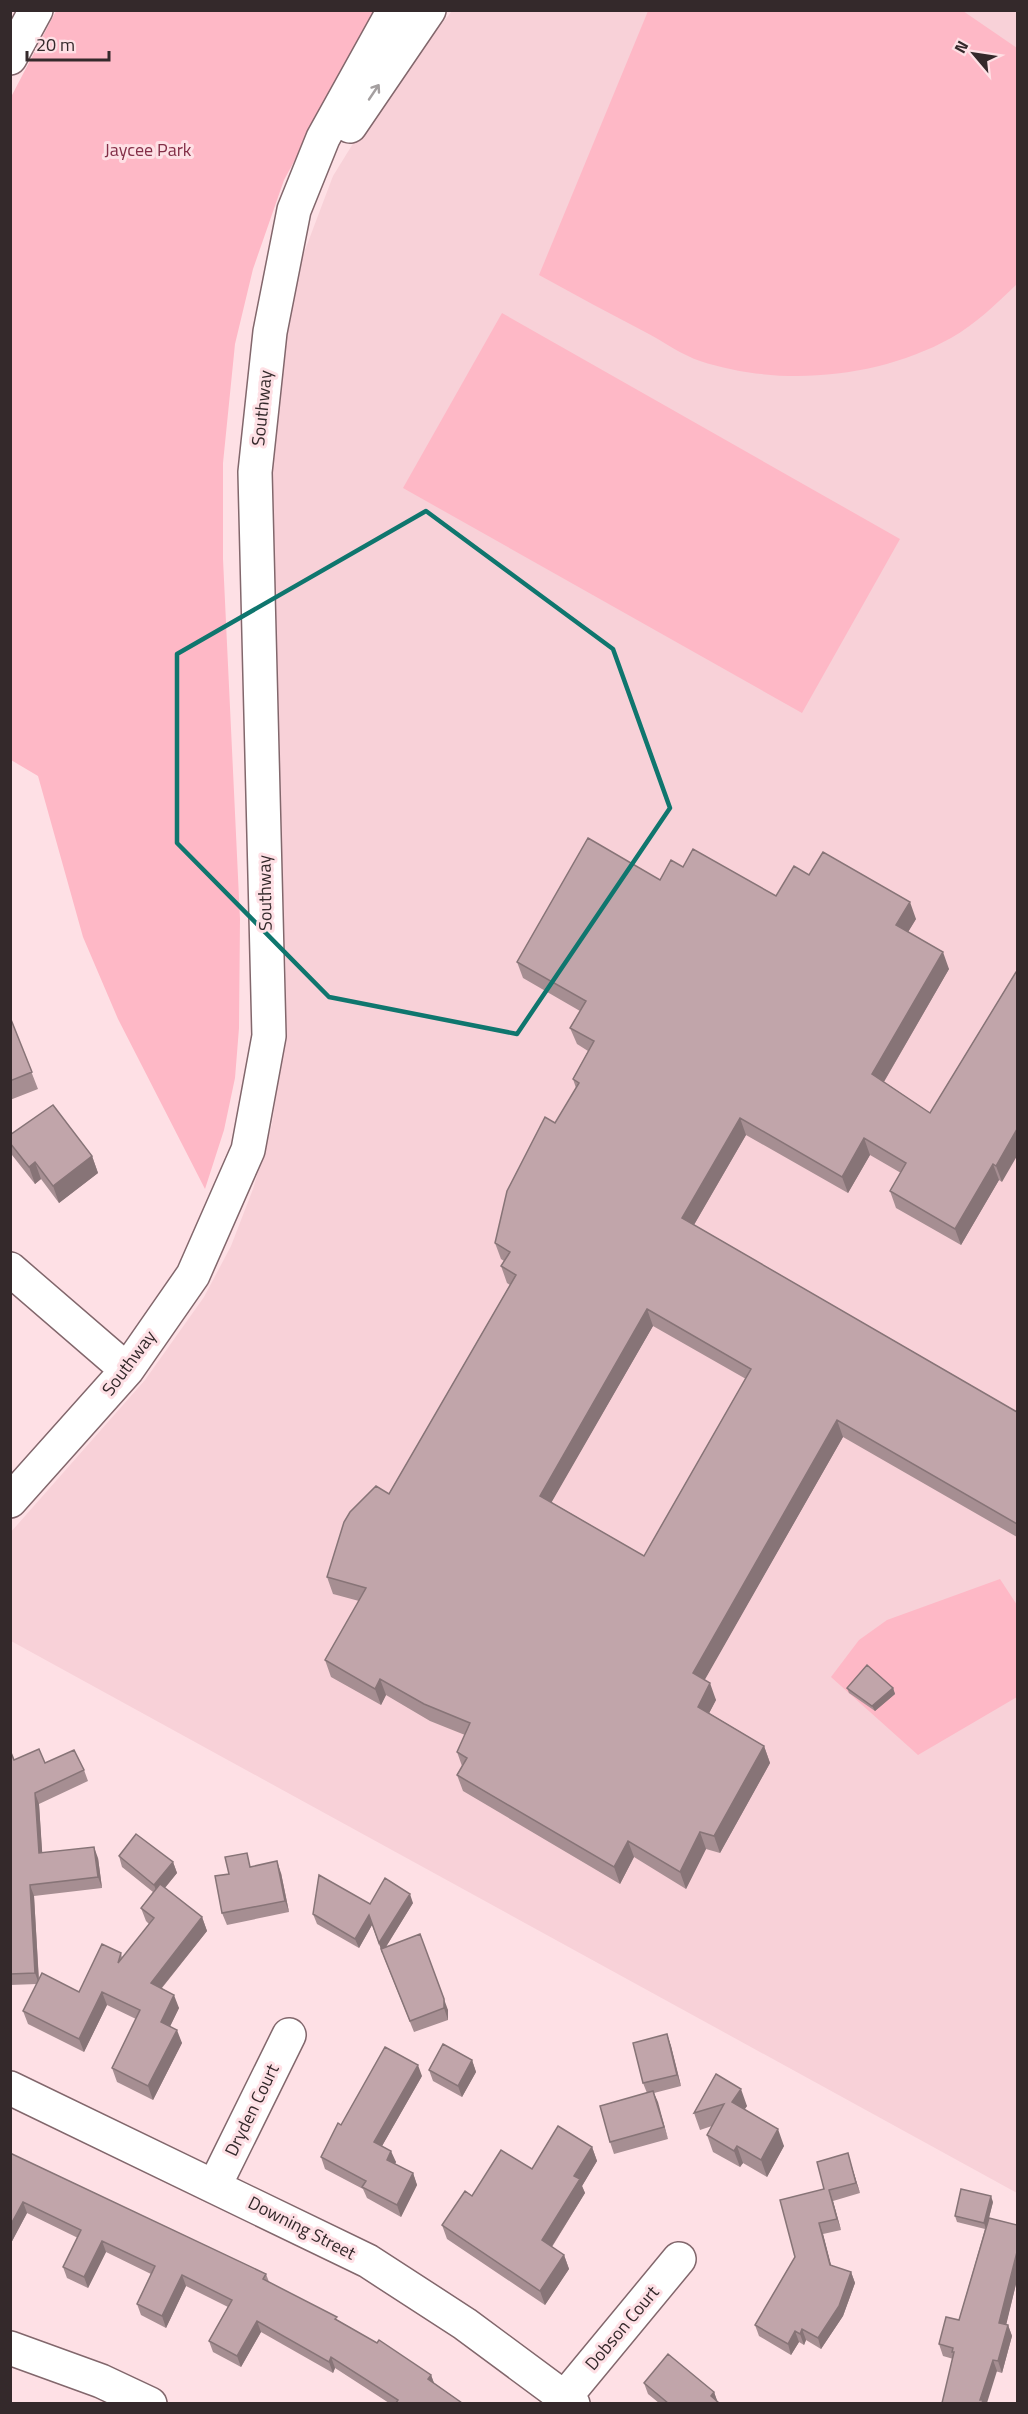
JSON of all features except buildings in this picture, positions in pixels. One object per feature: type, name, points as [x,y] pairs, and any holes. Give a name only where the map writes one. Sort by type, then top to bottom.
[{"type":"street","points":[[10,58],[36,10]]},
{"type":"street","name":"Southway","points":[[10,1501],[127,1370],[193,1275],[248,1150],[269,1036],[255,472],[270,332],[294,210],[323,138],[394,10]]},
{"type":"street","name":"Southway","points":[[294,210],[429,10]]},
{"type":"street","points":[[10,1269],[127,1370]]},
{"type":"street","name":"Dryden Court","points":[[215,2185],[289,2035]]},
{"type":"street","name":"Downing Street","points":[[10,2088],[215,2185],[368,2261],[465,2324],[569,2400]]},
{"type":"street","name":"Dobson Court","points":[[569,2400],[679,2259]]},
{"type":"street","points":[[10,2348],[101,2381],[150,2403]]},
{"type":"highlighted area","points":[[426,511],[613,649],[670,808],[517,1034],[329,997],[177,843],[177,654]]},
{"type":"shaded area","points":[[452,11],[1017,11],[1017,2193],[11,1641],[10,1533],[145,1380],[204,1297],[231,1246],[253,1189],[272,1124],[284,1039],[286,970],[270,583],[270,456],[280,364],[299,266],[333,176],[378,103]]},
{"type":"green space","name":"Jaycee Park","points":[[56,11],[376,11],[284,180],[253,269],[235,344],[223,463],[223,559],[240,919],[239,1028],[235,1078],[224,1130],[205,1189],[118,1019],[83,937],[38,776],[11,760],[11,97]]},
{"type":"green space","points":[[648,11],[963,11],[1017,48],[1017,284],[969,326],[922,352],[892,363],[860,370],[827,375],[795,376],[730,369],[700,361],[539,275]]},
{"type":"green space","points":[[502,313],[900,539],[802,713],[403,488]]},
{"type":"green space","points":[[1000,1579],[1017,1605],[1017,1697],[918,1755],[831,1677],[859,1640],[887,1620]]}]
